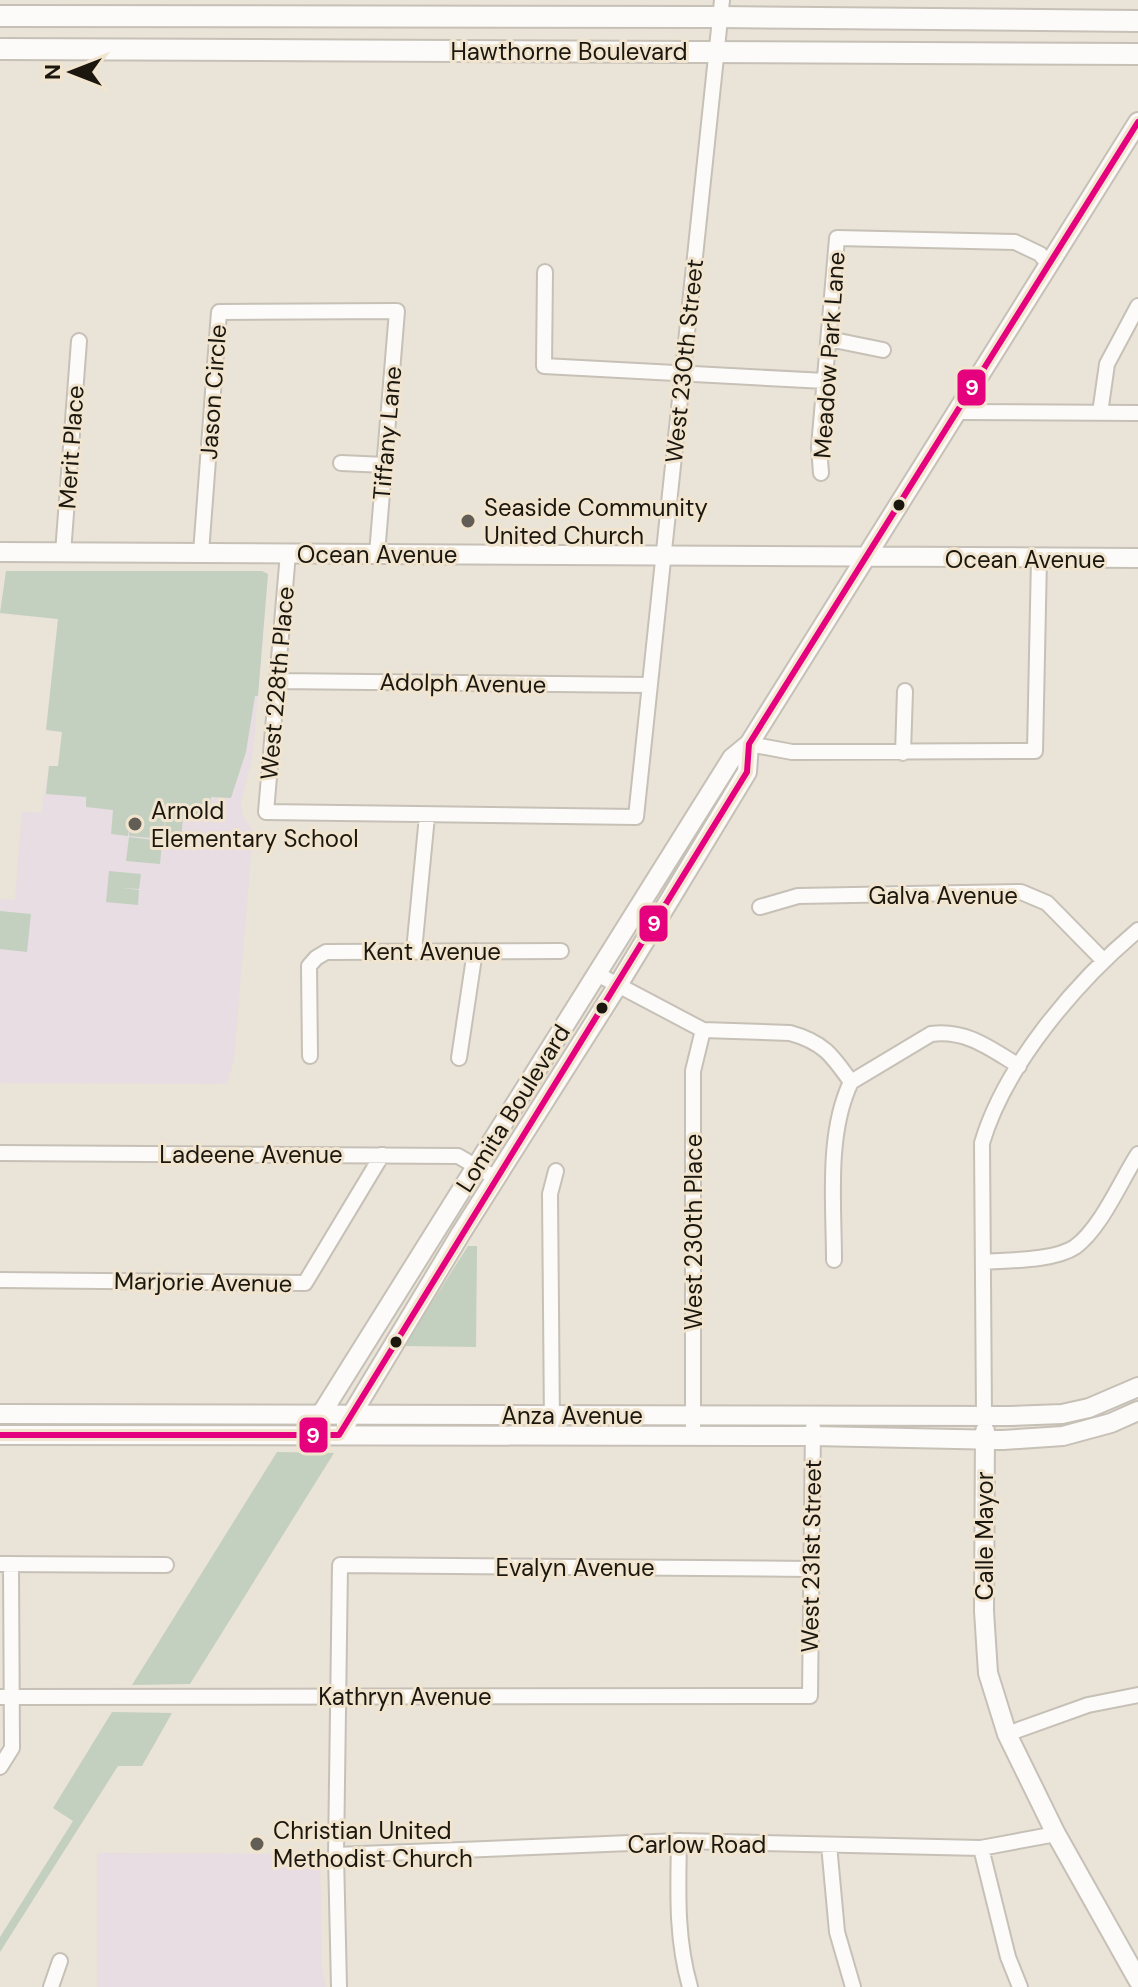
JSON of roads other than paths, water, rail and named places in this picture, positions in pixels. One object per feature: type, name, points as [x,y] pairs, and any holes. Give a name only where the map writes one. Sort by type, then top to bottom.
[{"type":"main road","name":"Hawthorne Boulevard","points":[[0,16],[721,9],[1138,21]]},
{"type":"main road","name":"Hawthorne Boulevard","points":[[0,49],[1138,54]]},
{"type":"main road","name":"Lomita Boulevard","points":[[308,1435],[732,758],[749,744],[1138,122]]},
{"type":"main road","name":"Ocean Avenue","points":[[0,552],[1138,558]]},
{"type":"main road","name":"Lomita Boulevard","points":[[339,1435],[747,772],[749,744]]},
{"type":"main road","name":"Anza Avenue","points":[[0,1414],[984,1416],[1062,1414],[1089,1408],[1138,1387]]},
{"type":"main road","name":"Anza Avenue","points":[[0,1435],[813,1436],[985,1440],[1063,1436],[1111,1423],[1138,1411]]},
{"type":"main road","name":"Calle Mayor","points":[[984,1416],[984,1611],[988,1673],[1007,1734],[1056,1834],[1135,1968]]},
{"type":"street","name":"West 230th Street","points":[[427,816],[636,817],[721,9]]},
{"type":"street","name":"Meadow Park Lane","points":[[821,473],[819,447],[837,238],[1015,242],[1040,254],[1049,265]]},
{"type":"street","points":[[545,272],[544,366],[825,381]]},
{"type":"street","points":[[1100,413],[1107,364],[1138,306]]},
{"type":"street","name":"Tiffany Lane","points":[[377,554],[397,311]]},
{"type":"street","name":"Jason Circle","points":[[201,553],[219,312],[397,311]]},
{"type":"street","points":[[829,339],[883,350]]},
{"type":"street","name":"Merit Place","points":[[63,553],[79,341]]},
{"type":"street","points":[[957,412],[1138,413]]},
{"type":"street","points":[[341,463],[385,465]]},
{"type":"street","name":"West 228th Place","points":[[288,553],[266,812],[427,816]]},
{"type":"street","points":[[749,744],[792,752],[1035,751],[1039,558]]},
{"type":"street","name":"Adolph Avenue","points":[[276,681],[650,685]]},
{"type":"street","points":[[903,753],[905,691]]},
{"type":"street","points":[[414,951],[427,816]]},
{"type":"street","name":"Galva Avenue","points":[[760,907],[798,896],[1021,892],[1047,903],[1103,960]]},
{"type":"street","name":"Calle Mayor","points":[[984,1416],[982,1143],[988,1122],[1019,1066],[1046,1026],[1103,960],[1138,930]]},
{"type":"street","points":[[459,1058],[475,951]]},
{"type":"street","name":"Kent Avenue","points":[[310,1056],[309,966],[326,952],[561,951]]},
{"type":"street","points":[[597,974],[703,1030],[790,1033],[803,1037],[829,1051],[851,1082]]},
{"type":"street","name":"West 230th Place","points":[[693,1436],[693,1071],[703,1030]]},
{"type":"street","points":[[834,1260],[835,1133],[839,1111],[851,1082],[931,1034],[945,1032],[969,1036],[1019,1066]]},
{"type":"street","name":"Ladeene Avenue","points":[[0,1153],[458,1156],[496,1178]]},
{"type":"street","points":[[983,1262],[1053,1255],[1074,1248],[1092,1230],[1138,1154]]},
{"type":"street","name":"Marjorie Avenue","points":[[0,1280],[305,1283],[382,1155]]},
{"type":"street","points":[[552,1435],[550,1194],[556,1171]]},
{"type":"street","name":"West 231st Street","points":[[810,1696],[813,1415]]},
{"type":"street","points":[[0,1767],[12,1748],[5,1697],[5,1564],[166,1565]]},
{"type":"street","name":"Evalyn Avenue","points":[[339,1696],[340,1565],[811,1569]]},
{"type":"street","points":[[1007,1734],[1088,1705],[1138,1695]]},
{"type":"street","points":[[339,1696],[336,1855],[339,1987]]},
{"type":"street","name":"Kathryn Avenue","points":[[5,1697],[810,1696]]},
{"type":"street","name":"Carlow Road","points":[[336,1855],[679,1841],[981,1848],[1056,1834]]},
{"type":"street","points":[[679,1841],[678,1922],[681,1955],[690,1987]]},
{"type":"street","points":[[829,1845],[837,1932],[853,1987]]},
{"type":"street","points":[[981,1848],[1008,1957],[1020,1987]]},
{"type":"street","points":[[51,1987],[60,1961]]},
{"type":"place","name":"Seaside Community United Church","points":[[468,521]]},
{"type":"place","name":"Arnold Elementary School","points":[[135,824]]},
{"type":"place","name":"Christian United Methodist Church","points":[[257,1844]]}]
